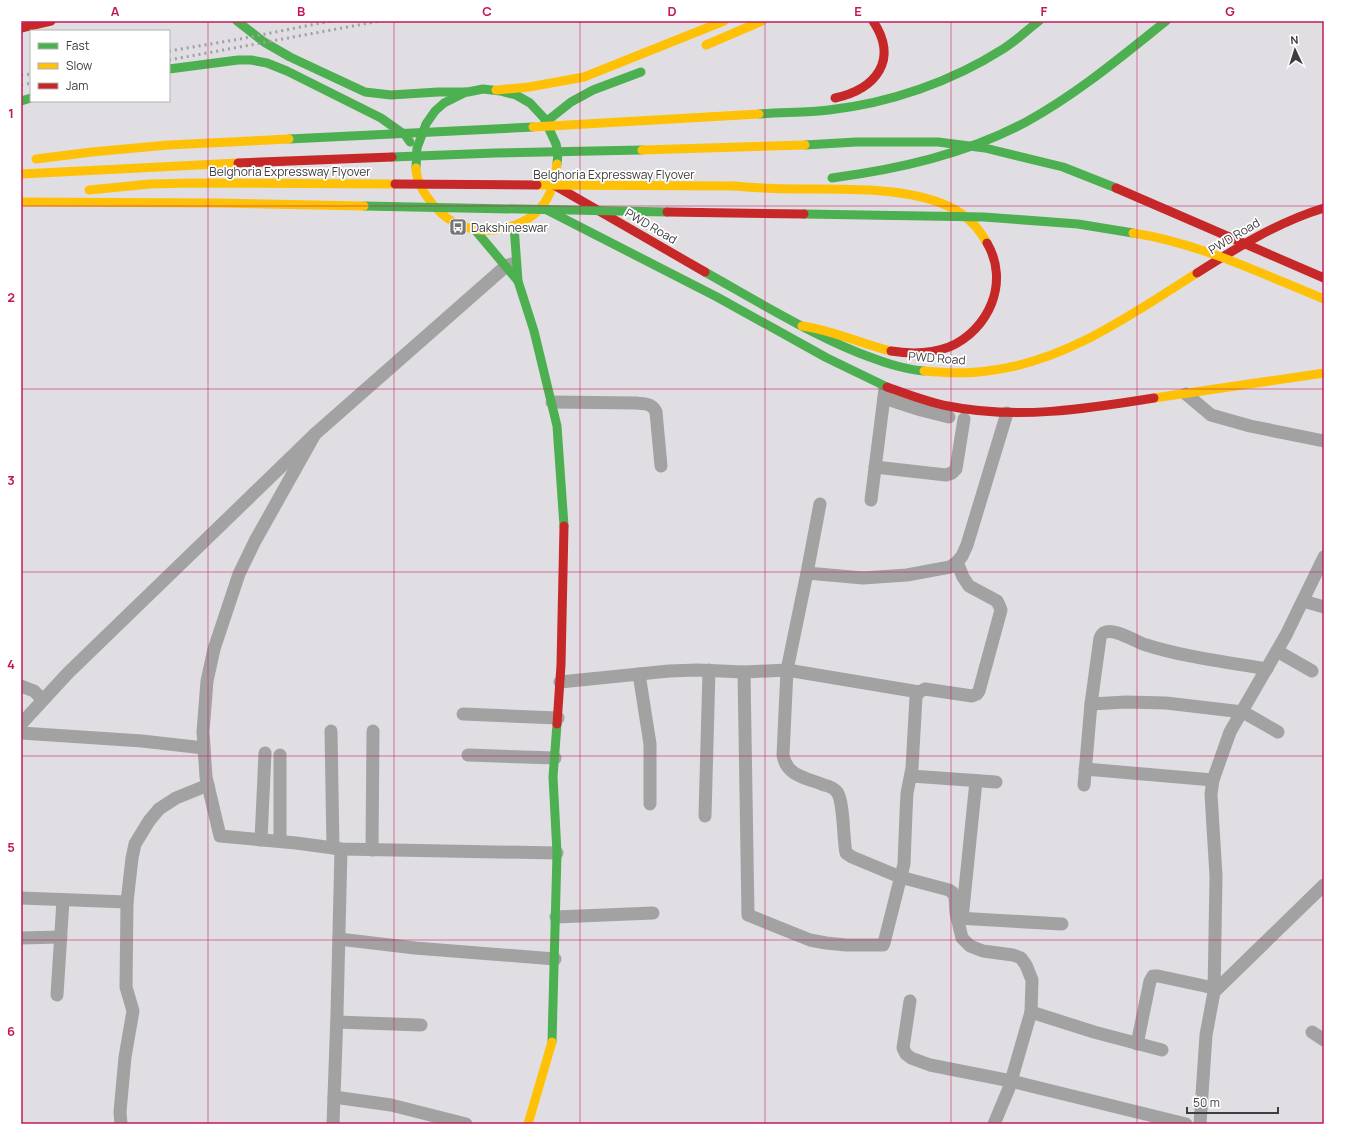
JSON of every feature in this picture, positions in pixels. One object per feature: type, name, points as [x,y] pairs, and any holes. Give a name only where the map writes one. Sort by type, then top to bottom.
[{"type":"main road","points":[[21,28],[51,21]]},
{"type":"main road","points":[[237,21],[274,48],[307,66],[364,92],[382,95],[466,92],[481,89],[511,93],[525,100],[537,109],[547,121],[558,152],[554,185],[541,207],[529,218],[514,226],[496,231],[476,231],[455,224],[437,212],[424,194],[417,174],[416,152],[421,132],[432,114],[447,101],[466,92]]},
{"type":"main road","points":[[496,90],[529,87],[584,77],[724,21]]},
{"type":"main road","points":[[698,48],[762,21]]},
{"type":"main road","points":[[759,114],[854,93],[869,84],[883,66],[885,57],[883,40],[873,21]]},
{"type":"main road","points":[[27,161],[92,152],[168,145],[538,127],[828,110],[860,105],[908,94],[957,74],[1003,49],[1039,21]]},
{"type":"main road","name":"Belghoria Expressway Flyover","points":[[78,191],[150,184],[192,183],[735,186],[821,179],[877,172],[918,163],[965,149],[1005,133],[1066,97],[1166,21]]},
{"type":"main road","points":[[267,63],[274,48]]},
{"type":"main road","points":[[170,69],[238,60],[251,60],[267,63],[287,71],[381,118],[405,135],[416,152]]},
{"type":"main road","points":[[547,121],[571,102],[593,90],[651,68]]},
{"type":"main road","points":[[21,174],[116,168],[463,155],[778,147],[856,142],[938,142],[985,148],[1014,154],[1062,167],[1099,180],[1324,278]]},
{"type":"main road","name":"PWD Road","points":[[554,185],[802,326],[845,348],[897,366],[921,371],[950,372],[978,372],[1004,369],[1057,354],[1092,336],[1269,229],[1324,208]]},
{"type":"main road","points":[[735,186],[779,189],[857,189],[913,194],[938,202],[956,210],[969,220],[979,230],[987,242],[996,264],[997,286],[992,308],[979,327],[959,342],[945,348],[918,353],[894,352],[854,341],[824,329],[802,326]]},
{"type":"main road","points":[[21,198],[56,193]]},
{"type":"main road","points":[[21,202],[217,203],[628,212],[984,217],[1033,220],[1086,225],[1154,236],[1204,251],[1324,298]]},
{"type":"main road","points":[[541,207],[743,311],[839,365],[884,393],[1005,417]]},
{"type":"main road","points":[[511,264],[514,226]]},
{"type":"main road","points":[[476,231],[511,264],[534,331],[558,426],[564,526],[560,682],[553,777],[557,853],[553,1038],[528,1124]]},
{"type":"main road","points":[[1134,401],[1324,373]]},
{"type":"street","points":[[21,724],[68,673],[315,434],[511,264]]},
{"type":"street","points":[[871,500],[884,393],[922,410],[964,419],[1110,415],[1128,411],[1134,401]]},
{"type":"street","points":[[1186,394],[1211,415],[1250,426],[1324,442]]},
{"type":"street","points":[[552,402],[636,403],[654,407],[656,412],[661,466]]},
{"type":"street","points":[[807,574],[863,578],[885,577],[907,575],[950,567],[957,562],[962,556],[967,545],[1005,417]]},
{"type":"street","points":[[875,467],[946,475],[952,473],[956,469],[964,419]]},
{"type":"street","points":[[315,434],[255,541],[236,581],[214,649],[207,681],[203,732],[208,785],[220,836],[337,848],[372,850],[557,853]]},
{"type":"street","points":[[820,504],[787,670],[783,754],[784,763],[789,771],[832,787],[837,792],[841,799],[846,853],[852,857],[900,877],[949,890],[955,897],[960,919],[962,938],[970,946],[983,951],[1013,955],[1020,958],[1026,965],[1032,980],[1031,1012],[1011,1082],[994,1124]]},
{"type":"street","points":[[1200,1124],[1206,1035],[1214,990],[1216,876],[1211,794],[1214,780],[1230,732],[1243,712],[1277,651],[1324,557]]},
{"type":"street","points":[[744,672],[748,915],[803,937],[826,943],[846,945],[883,944],[904,864],[907,793],[912,768],[916,697],[919,692],[925,689],[972,696],[977,694],[980,690],[1000,610],[997,601],[969,586],[963,577],[957,562]]},
{"type":"street","points":[[1303,601],[1324,607]]},
{"type":"street","points":[[1084,785],[1091,704],[1100,638],[1102,633],[1106,631],[1113,632],[1144,644],[1185,655],[1267,669]]},
{"type":"street","points":[[1277,651],[1312,671]]},
{"type":"street","points":[[560,682],[669,670],[744,672],[787,670],[919,692]]},
{"type":"street","points":[[705,816],[709,670]]},
{"type":"street","points":[[639,674],[650,744],[650,804]]},
{"type":"street","points":[[21,686],[34,691],[43,700]]},
{"type":"street","points":[[1091,704],[1126,702],[1166,703],[1243,712],[1278,732]]},
{"type":"street","points":[[463,714],[558,718]]},
{"type":"street","points":[[331,731],[337,848],[339,939],[333,1124]]},
{"type":"street","points":[[372,850],[373,731]]},
{"type":"street","points":[[21,743],[26,733],[142,741],[204,748]]},
{"type":"street","points":[[261,840],[265,753]]},
{"type":"street","points":[[280,755],[280,841]]},
{"type":"street","points":[[468,755],[555,758]]},
{"type":"street","points":[[1085,769],[1214,780]]},
{"type":"street","points":[[911,776],[996,782]]},
{"type":"street","points":[[960,919],[976,780]]},
{"type":"street","points":[[121,1124],[120,1112],[125,1057],[133,1010],[126,987],[127,902],[135,844],[140,833],[160,809],[176,798],[208,785]]},
{"type":"street","points":[[1214,990],[1324,885]]},
{"type":"street","points":[[21,898],[127,902]]},
{"type":"street","points":[[57,995],[63,900]]},
{"type":"street","points":[[556,917],[653,913]]},
{"type":"street","points":[[960,919],[1062,924]]},
{"type":"street","points":[[21,938],[61,937]]},
{"type":"street","points":[[339,939],[415,948],[555,959]]},
{"type":"street","points":[[1137,1044],[1150,981],[1153,976],[1214,990]]},
{"type":"street","points":[[910,1001],[903,1048],[906,1054],[911,1058],[930,1065],[1011,1082],[1186,1124]]},
{"type":"street","points":[[1031,1012],[1094,1032],[1162,1050]]},
{"type":"street","points":[[337,1022],[421,1025]]},
{"type":"street","points":[[1312,1032],[1324,1040]]},
{"type":"street","points":[[334,1097],[391,1105],[466,1124]]},
{"type":"railway","points":[[170,51],[331,21]]},
{"type":"railway","points":[[170,60],[380,21]]},
{"type":"railway","points":[[21,75],[30,74]]},
{"type":"railway","points":[[21,85],[30,83]]},
{"type":"traffic: fast","points":[[237,21],[264,42],[290,57],[365,92],[391,95],[468,92],[483,89],[516,95],[530,103],[544,118],[556,144],[558,153],[557,164]]},
{"type":"traffic: fast","points":[[759,114],[820,111],[852,107],[919,89],[941,81],[983,61],[1008,46],[1039,21]]},
{"type":"traffic: fast","points":[[832,178],[882,170],[932,159],[980,143],[1003,133],[1045,111],[1081,87],[1166,21]]},
{"type":"traffic: fast","points":[[170,69],[238,60],[251,60],[267,63],[287,71],[381,118],[405,135],[410,142]]},
{"type":"traffic: fast","points":[[547,121],[571,102],[593,90],[641,72]]},
{"type":"traffic: fast","points":[[416,168],[417,148],[426,124],[435,111],[444,103],[466,92]]},
{"type":"traffic: fast","points":[[21,101],[30,98]]},
{"type":"traffic: fast","points":[[289,139],[533,127]]},
{"type":"traffic: fast","points":[[805,145],[856,142],[938,142],[985,148],[1063,167],[1116,188]]},
{"type":"traffic: fast","points":[[392,157],[642,150]]},
{"type":"traffic: fast","points":[[364,206],[667,212]]},
{"type":"traffic: fast","points":[[545,209],[717,297],[827,358],[887,387]]},
{"type":"traffic: fast","points":[[804,214],[984,217],[1078,224],[1133,233]]},
{"type":"traffic: fast","points":[[514,226],[518,281],[534,331],[557,426],[564,526]]},
{"type":"traffic: fast","points":[[476,231],[518,281]]},
{"type":"traffic: fast","points":[[705,272],[780,315],[819,335],[859,353],[891,364],[924,371]]},
{"type":"traffic: fast","points":[[552,1042],[557,853],[553,777],[557,724]]},
{"type":"traffic: slow","points":[[496,90],[529,87],[584,77],[724,21]]},
{"type":"traffic: slow","points":[[706,45],[762,21]]},
{"type":"traffic: slow","points":[[533,127],[759,114]]},
{"type":"traffic: slow","points":[[36,159],[168,145],[289,139]]},
{"type":"traffic: slow","points":[[642,150],[805,145]]},
{"type":"traffic: slow","points":[[21,174],[238,163]]},
{"type":"traffic: slow","points":[[416,168],[418,180],[424,192],[443,215],[451,221],[466,227],[479,230],[491,230],[516,225],[537,212],[550,193],[557,164]]},
{"type":"traffic: slow","points":[[89,190],[150,184],[192,183],[395,184]]},
{"type":"traffic: slow","points":[[537,185],[735,186]]},
{"type":"traffic: slow","points":[[735,186],[783,189],[883,191],[926,198],[945,205],[962,214],[970,220],[987,243]]},
{"type":"traffic: slow","points":[[21,202],[217,203],[364,206]]},
{"type":"traffic: slow","points":[[1133,233],[1182,244],[1230,260],[1324,299]]},
{"type":"traffic: slow","points":[[924,371],[956,373],[979,372],[1016,366],[1044,358],[1071,347],[1123,320],[1197,273]]},
{"type":"traffic: slow","points":[[802,326],[836,334],[891,351]]},
{"type":"traffic: slow","points":[[1154,398],[1324,373]]},
{"type":"traffic: slow","points":[[528,1124],[552,1042]]},
{"type":"traffic: jam","points":[[21,28],[51,21]]},
{"type":"traffic: jam","points":[[835,98],[862,88],[872,80],[879,71],[883,60],[884,48],[881,35],[873,21]]},
{"type":"traffic: jam","points":[[238,163],[392,157]]},
{"type":"traffic: jam","points":[[395,184],[537,185]]},
{"type":"traffic: jam","points":[[554,185],[705,272]]},
{"type":"traffic: jam","points":[[1116,188],[1324,278]]},
{"type":"traffic: jam","points":[[1197,273],[1274,228],[1324,208]]},
{"type":"traffic: jam","points":[[667,212],[804,214]]},
{"type":"traffic: jam","points":[[891,351],[905,353],[935,351],[949,347],[963,339],[975,329],[985,317],[992,303],[996,289],[994,258],[987,243]]},
{"type":"traffic: jam","points":[[887,387],[917,398],[948,406],[999,412],[1025,413],[1077,409],[1154,398]]},
{"type":"traffic: jam","points":[[557,724],[561,665],[564,526]]},
{"type":"place","name":"Dakshineswar","points":[[458,227]]}]
